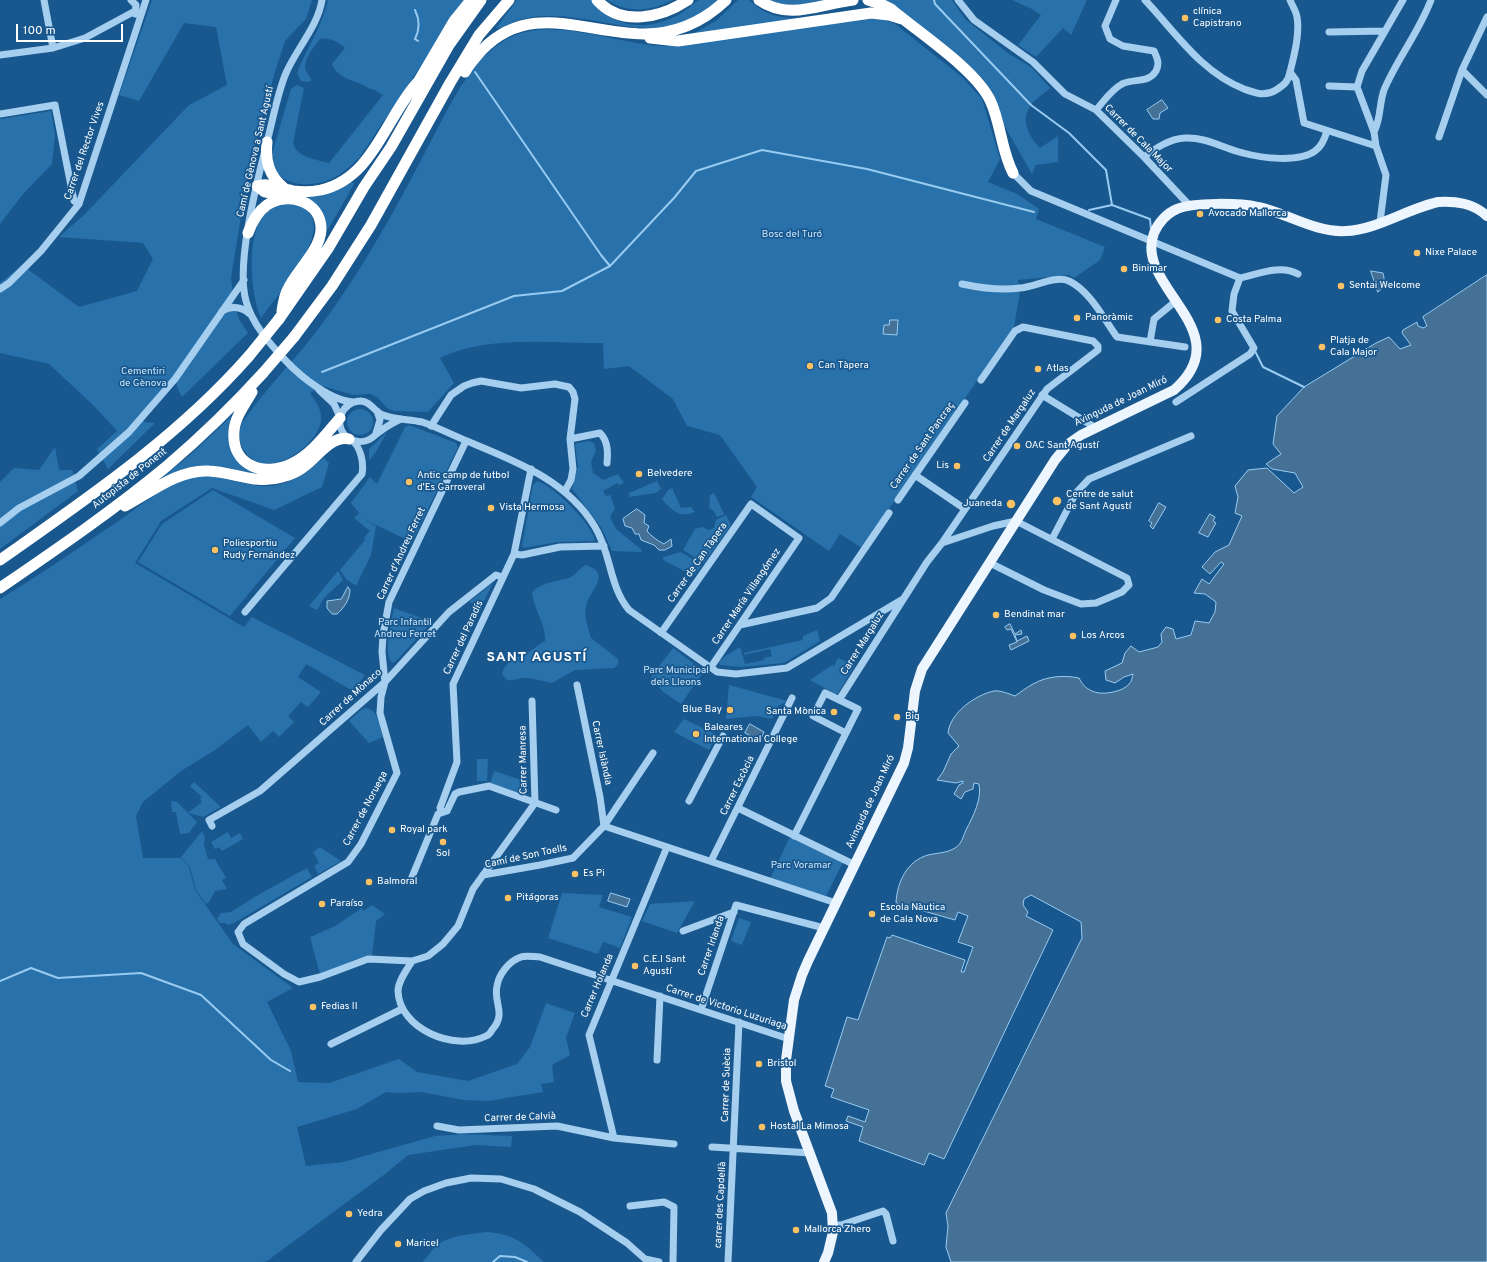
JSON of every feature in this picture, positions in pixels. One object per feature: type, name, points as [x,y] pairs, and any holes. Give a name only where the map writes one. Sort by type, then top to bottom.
[{"type":"highway","points":[[364,187],[384,142],[417,84],[454,21],[471,0]]},
{"type":"highway","points":[[364,187],[391,147],[449,45],[481,0]]},
{"type":"highway","points":[[340,418],[306,454],[292,464],[271,470],[262,470],[251,466],[237,451],[234,431],[240,412],[263,373],[294,337],[323,299],[352,256],[479,36],[509,0]]},
{"type":"highway","points":[[597,0],[616,14],[640,17],[666,12],[688,0]]},
{"type":"highway","points":[[634,34],[658,33],[682,28],[704,18],[726,0]]},
{"type":"highway","points":[[759,0],[775,8],[794,11],[810,10],[853,0]]},
{"type":"highway","points":[[868,0],[886,6],[970,74],[983,88],[995,111],[1006,157],[1013,173]]},
{"type":"highway","points":[[423,133],[445,107],[468,65],[489,42],[510,29],[539,21],[555,21],[661,40],[678,41],[864,14],[884,14],[902,19]]},
{"type":"highway","points":[[257,186],[267,185],[301,192],[322,189],[343,182],[359,170],[391,122],[406,96],[417,84]]},
{"type":"highway","points":[[267,142],[266,155],[269,169],[276,181],[286,189]]},
{"type":"highway","points":[[257,186],[265,192],[305,202],[313,208],[320,219],[321,231],[303,268],[287,290],[279,319]]},
{"type":"highway","name":"Autopista de Ponent","points":[[0,560],[95,492],[157,444],[206,402],[249,356],[279,319],[329,246],[364,187]]},
{"type":"highway","points":[[248,233],[254,220],[264,208],[275,201],[292,198]]},
{"type":"highway","name":"Autopista de Ponent","points":[[0,588],[90,526],[148,481],[188,448],[228,410],[263,373]]},
{"type":"highway","points":[[90,526],[164,484],[186,474],[209,471],[255,480],[281,478],[305,466],[338,439],[351,440]]},
{"type":"main road","name":"Avinguda de Joan Miró","points":[[834,1225],[830,1206],[794,1111],[786,1081],[789,1039],[798,987],[824,928],[904,764],[908,748],[914,698],[920,674],[935,647],[1061,452],[1074,439],[1166,395],[1182,384],[1187,377],[1195,360],[1196,341],[1188,320],[1156,268],[1152,254],[1152,242],[1156,228],[1165,218],[1177,209],[1190,206],[1239,205],[1258,207],[1324,229],[1339,232],[1360,229],[1431,204],[1448,201],[1476,207],[1487,216]]},
{"type":"main road","points":[[824,1262],[831,1245],[834,1225]]},
{"type":"street","points":[[44,0],[53,48]]},
{"type":"street","points":[[131,0],[136,4],[129,38],[132,40]]},
{"type":"street","name":"Carrer del Rector Vives","points":[[0,290],[9,283],[41,250],[79,204],[146,0]]},
{"type":"street","name":"Camí de Gènova a Sant Agustí","points":[[322,0],[318,16],[294,56],[285,77],[267,142],[257,186],[248,233],[244,280],[245,300],[251,315],[261,331],[282,357],[334,404],[340,418]]},
{"type":"street","name":"Carrer de Cala Major","points":[[958,0],[974,20],[1033,62],[1065,94],[1096,110],[1144,157],[1190,206]]},
{"type":"street","points":[[1096,110],[1114,89],[1123,83],[1137,82],[1152,76],[1157,69],[1158,59],[1154,51],[1123,46],[1110,39],[1105,26],[1116,0]]},
{"type":"street","points":[[1145,0],[1193,54],[1213,73],[1233,84],[1258,94],[1271,93],[1287,83],[1297,41],[1297,18],[1290,0]]},
{"type":"street","points":[[1380,222],[1386,175],[1376,146],[1374,132],[1357,87],[1362,70],[1403,0]]},
{"type":"street","points":[[1374,132],[1378,124],[1383,92],[1397,64],[1423,20],[1431,0]]},
{"type":"street","points":[[0,54],[53,48],[85,38],[135,10]]},
{"type":"street","points":[[1440,137],[1462,70],[1487,17]]},
{"type":"street","points":[[1329,32],[1385,31]]},
{"type":"street","points":[[1462,70],[1487,96]]},
{"type":"street","points":[[1290,72],[1296,80],[1304,123],[1376,146]]},
{"type":"street","points":[[1329,86],[1357,87]]},
{"type":"street","points":[[0,114],[55,105],[74,201],[79,204]]},
{"type":"street","points":[[1144,157],[1156,147],[1184,138],[1203,139],[1244,154],[1274,158],[1300,158],[1314,152],[1324,140],[1327,131]]},
{"type":"street","points":[[1013,173],[1026,187],[1038,193],[1240,278],[1272,270],[1292,270],[1298,274]]},
{"type":"street","points":[[1176,402],[1250,354],[1254,348],[1232,312],[1234,294],[1240,278]]},
{"type":"street","points":[[0,523],[19,508],[79,476],[129,432],[175,379],[220,312],[244,280]]},
{"type":"street","points":[[962,284],[983,288],[1020,288],[1053,280],[1068,281],[1096,305],[1117,337],[1185,347]]},
{"type":"street","points":[[1150,342],[1154,320],[1176,301]]},
{"type":"street","points":[[220,312],[234,307],[246,310],[251,315]]},
{"type":"street","name":"Carrer de Margaluz","points":[[942,543],[1042,395],[1047,389],[1098,350],[1098,346],[1093,340],[1023,327],[1015,331],[981,380]]},
{"type":"street","points":[[431,426],[451,395],[464,386],[472,383],[481,381],[520,388],[560,384],[568,387],[574,396],[570,439],[573,469],[571,480],[564,491]]},
{"type":"street","name":"Camí de Gènova a Sant Agustí","points":[[316,387],[338,399],[356,402]]},
{"type":"street","points":[[1042,395],[1096,428]]},
{"type":"street","points":[[362,461],[359,450],[340,428],[340,418],[345,407],[356,402],[370,404],[384,416],[417,421],[431,426],[531,469],[564,491],[592,522],[604,546],[616,591],[629,610],[718,672],[736,674],[787,668],[903,599],[930,557],[942,543],[994,526],[1016,521],[1127,578],[1128,588],[1096,603],[1081,604],[1044,590],[990,563]]},
{"type":"street","name":"Carrer de Sant Pancraç","points":[[898,500],[965,403]]},
{"type":"street","points":[[245,612],[362,474],[362,461],[365,447],[373,437],[380,420],[377,411]]},
{"type":"street","points":[[351,440],[361,442],[373,437],[401,419]]},
{"type":"street","points":[[570,439],[600,433],[605,438],[608,454],[607,463]]},
{"type":"street","points":[[1052,539],[1076,493],[1089,479],[1191,436]]},
{"type":"street","name":"Carrer d'Andreu Ferret","points":[[385,682],[382,652],[384,628],[389,602],[466,441]]},
{"type":"street","points":[[531,469],[514,554],[522,555],[560,547],[604,546]]},
{"type":"street","points":[[915,475],[965,509]]},
{"type":"street","name":"Carrer María Villangómez","points":[[711,667],[799,538],[751,504]]},
{"type":"street","name":"Carrer de Can Tàpera","points":[[661,633],[751,504]]},
{"type":"street","points":[[740,625],[817,608],[831,598],[889,513]]},
{"type":"street","name":"Carrer del Paradís","points":[[442,812],[440,808],[458,762],[453,684],[514,554]]},
{"type":"street","name":"Carrer de Mònaco","points":[[212,826],[208,820],[260,791],[385,682],[450,612],[496,575],[502,577]]},
{"type":"street","name":"Carrer Margaluz","points":[[839,700],[903,599]]},
{"type":"street","name":"Carrer de Noruega","points":[[238,932],[244,924],[348,862],[361,844],[397,773],[380,713],[381,697],[385,682]]},
{"type":"street","name":"Carrer Islàndia","points":[[577,685],[600,797],[604,826]]},
{"type":"street","points":[[794,836],[846,733],[858,709],[825,693],[813,716],[846,733]]},
{"type":"street","name":"Carrer Escòcia","points":[[712,861],[792,698]]},
{"type":"street","name":"Carrer Manresa","points":[[483,875],[535,803],[532,701]]},
{"type":"street","points":[[689,802],[724,736]]},
{"type":"street","name":"Camí de Son Toells","points":[[238,932],[243,944],[284,974],[299,982],[320,977],[368,959],[412,962],[428,956],[444,944],[458,926],[473,889],[483,875],[573,858],[604,826],[653,753]]},
{"type":"street","points":[[412,877],[438,814],[446,811],[455,794],[489,786],[556,810]]},
{"type":"street","points":[[738,808],[855,865]]},
{"type":"street","points":[[604,826],[836,903]]},
{"type":"street","name":"Carrer Holanda","points":[[614,1138],[589,1035],[667,847]]},
{"type":"street","name":"Carrer Irlanda","points":[[701,1010],[736,905],[824,928]]},
{"type":"street","name":"Carrer Irlanda","points":[[683,931],[734,912]]},
{"type":"street","name":"Carrer de Victorio Luzuriaga","points":[[402,1009],[409,1018],[436,1036],[450,1040],[470,1041],[487,1036],[496,1026],[500,1014],[496,987],[502,971],[522,956],[540,957],[789,1039]]},
{"type":"street","points":[[331,1044],[402,1009],[399,1003],[398,990],[401,979],[412,962]]},
{"type":"street","points":[[656,1060],[660,996]]},
{"type":"street","name":"Carrer de Suècia","points":[[734,1148],[739,1022]]},
{"type":"street","name":"Carrer de Calvià","points":[[438,1126],[459,1130],[557,1126],[614,1138],[674,1144]]},
{"type":"street","points":[[712,1147],[734,1148],[813,1158]]},
{"type":"street","name":"carrer des Capdellà","points":[[728,1262],[734,1148]]},
{"type":"street","points":[[356,1262],[381,1230],[410,1199],[424,1191],[446,1183],[471,1178],[501,1179],[528,1187],[580,1212],[627,1244],[645,1260],[659,1262]]},
{"type":"street","points":[[630,1206],[664,1202],[674,1207],[673,1262]]},
{"type":"street","points":[[834,1225],[841,1225],[882,1211],[886,1214],[893,1241]]},
{"type":"green space","name":"Cementiri de Gènova","points":[[152,0],[312,0],[306,19],[285,41],[274,75],[248,174],[231,278],[234,304],[239,319],[248,333],[182,397],[177,387],[175,376],[141,416],[144,422],[155,423],[108,469],[97,449],[117,431],[94,406],[49,364],[0,353],[0,283],[22,265],[79,307],[137,291],[153,259],[143,243],[59,237],[84,215],[189,105],[227,85],[216,27],[184,23],[139,101],[119,95]]},
{"type":"green space","points":[[328,0],[465,0],[359,158],[345,171],[333,178],[315,183],[296,183],[288,181],[281,176],[275,169],[273,157],[273,150],[291,89],[297,85],[304,88],[293,143],[295,148],[303,155],[329,163],[383,95],[373,89],[343,77],[335,69],[332,64],[345,48],[330,39],[320,39],[312,50],[305,67],[306,72],[311,79],[310,82],[301,81],[297,73],[322,19]]},
{"type":"green space","points":[[517,0],[592,0],[601,10],[621,22],[632,25],[644,25],[668,20],[682,13],[700,0],[718,0],[697,16],[676,25],[655,28],[634,27],[569,17],[546,16],[523,19],[503,27],[496,28]]},
{"type":"green space","points":[[607,0],[673,0],[648,9],[632,9]]},
{"type":"green space","points":[[738,0],[749,0],[760,9],[772,15],[786,18],[800,18],[694,33],[716,21]]},
{"type":"green space","points":[[767,0],[830,0],[790,6]]},
{"type":"green space","points":[[884,0],[952,0],[965,19],[1009,54],[1031,67],[1050,88],[1029,108],[1026,124],[1030,135],[1040,148],[1058,136],[1058,162],[1036,165],[1032,174],[1005,127],[993,93],[983,79],[960,58]]},
{"type":"green space","points":[[1012,0],[1087,0],[1071,35],[1063,28],[1036,57],[1018,45],[1041,15]]},
{"type":"green space","name":"Bosc del Turó","points":[[866,19],[882,19],[895,24],[962,77],[982,99],[1000,159],[988,182],[1017,194],[1039,209],[1036,219],[1105,247],[1100,260],[1074,278],[1069,275],[1018,280],[1020,292],[1014,327],[862,548],[840,534],[829,551],[751,497],[757,487],[720,435],[687,426],[673,399],[629,366],[604,369],[603,343],[499,343],[458,351],[440,358],[454,383],[428,412],[394,411],[387,408],[378,398],[371,394],[353,395],[323,386],[310,393],[318,406],[321,415],[320,426],[314,437],[305,447],[293,456],[267,464],[255,461],[245,452],[239,438],[242,423],[340,300],[387,223],[457,93],[472,70],[501,42],[513,36],[530,31],[549,29],[588,34],[648,45],[666,46]]},
{"type":"green space","points":[[51,111],[55,135],[52,164],[23,194],[0,224],[0,119]]},
{"type":"green space","points":[[350,182],[354,183],[353,186],[329,228],[326,229],[306,198],[307,195]]},
{"type":"green space","points":[[282,204],[301,206],[310,214],[314,225],[312,238],[298,268],[261,318],[253,284],[253,242],[256,230],[264,215]]},
{"type":"green space","points":[[360,409],[369,413],[373,422],[369,431],[360,435],[351,431],[347,422],[351,413]]},
{"type":"green space","points":[[237,411],[231,445],[270,474],[248,474],[225,467],[199,467],[151,487],[189,456]]},
{"type":"green space","name":"Antic camp de futbol d'Es Garroveral","points":[[409,425],[456,443],[458,447],[412,542],[361,518],[376,526],[371,555],[356,586],[346,579],[340,570],[365,540],[364,538],[370,531],[354,518],[359,513],[361,515],[351,503],[370,477],[377,484],[405,427]]},
{"type":"green space","points":[[387,432],[377,450],[369,461],[369,449]]},
{"type":"green space","points":[[588,441],[594,443],[596,451],[591,462],[593,473],[603,480],[618,474],[624,483],[619,485],[617,483],[603,491],[606,496],[610,495],[615,508],[610,517],[616,529],[642,550],[641,552],[612,551],[601,527],[572,489],[578,467],[575,444]]},
{"type":"green space","points":[[55,447],[59,470],[72,470],[78,491],[0,549],[0,482],[14,468],[39,470]]},
{"type":"green space","points":[[324,458],[329,463],[322,487],[274,510],[212,488],[161,521],[135,563],[244,627],[252,617],[365,675],[353,691],[306,664],[298,677],[321,692],[308,707],[301,702],[288,716],[294,722],[279,737],[273,731],[261,742],[248,725],[215,750],[181,771],[143,802],[136,816],[143,858],[181,858],[189,867],[195,890],[233,944],[293,988],[267,1002],[291,1051],[298,1082],[329,1083],[399,1059],[417,1072],[468,1081],[517,1064],[530,1047],[546,1003],[575,1013],[566,1038],[570,1055],[552,1065],[554,1082],[541,1084],[543,1092],[488,1101],[463,1100],[422,1092],[386,1092],[357,1109],[297,1127],[306,1166],[343,1162],[435,1136],[464,1134],[512,1136],[511,1147],[476,1145],[408,1155],[385,1174],[267,1261],[0,1262],[0,599],[59,561],[166,488],[184,480],[195,477],[206,477],[260,486],[279,485],[299,476]]},
{"type":"green space","points":[[537,481],[553,490],[571,506],[587,525],[593,534],[595,541],[558,542],[523,548],[522,545],[533,485]]},
{"type":"green space","points":[[657,481],[661,489],[656,493],[629,497],[629,493]]},
{"type":"green space","points":[[672,488],[681,508],[691,507],[695,512],[690,514],[680,514],[669,507],[662,499],[668,490]]},
{"type":"green space","name":"Poliesportiu Rudy Fernández","points":[[213,490],[295,538],[230,616],[138,562],[162,524]]},
{"type":"green space","points":[[714,493],[724,514],[717,517],[714,511],[709,508],[710,495]]},
{"type":"green space","points":[[726,515],[731,525],[704,563],[683,550],[695,529],[702,527],[709,530],[714,528],[716,520]]},
{"type":"green space","points":[[681,552],[702,565],[694,576],[663,560],[663,557]]},
{"type":"green space","points":[[586,565],[598,573],[599,578],[586,606],[586,618],[591,638],[618,659],[618,664],[614,668],[575,670],[552,683],[527,678],[507,680],[502,674],[509,662],[529,652],[545,641],[544,629],[532,593],[535,589],[544,584],[569,578]]},
{"type":"green space","points":[[338,571],[343,580],[324,598],[317,610],[309,606]]},
{"type":"green space","points":[[493,583],[481,607],[469,602]]},
{"type":"green space","name":"Parc Infantil Andreu Ferret","points":[[394,608],[432,622],[396,661],[392,663],[389,659],[388,645]]},
{"type":"green space","points":[[817,630],[820,641],[784,663],[741,667],[720,665],[719,662],[724,657],[740,647],[745,664],[764,660],[764,658],[772,656],[770,649],[744,655],[744,653],[803,640],[803,636]]},
{"type":"green space","name":"Parc Municipal dels Lleons","points":[[673,648],[701,669],[699,672],[702,674],[681,704],[662,691],[651,677]]},
{"type":"green space","points":[[838,658],[855,665],[837,695],[810,680],[832,665],[834,666]]},
{"type":"green space","points":[[729,685],[787,701],[778,706],[772,719],[757,716],[726,719]]},
{"type":"green space","points":[[366,708],[370,709],[376,715],[383,737],[369,743],[349,721],[361,710]]},
{"type":"green space","name":"Baleares International College","points":[[684,719],[717,735],[709,750],[674,732]]},
{"type":"green space","points":[[477,759],[488,759],[487,781],[477,781]]},
{"type":"green space","points":[[494,771],[527,782],[523,794],[490,784]]},
{"type":"green space","points":[[194,782],[221,807],[203,817],[188,813],[202,802],[200,799],[202,797],[190,786]]},
{"type":"green space","points":[[171,801],[177,802],[197,822],[189,833],[180,834],[176,812],[172,812]]},
{"type":"green space","points":[[202,831],[205,837],[204,844],[208,859],[215,859],[226,878],[222,880],[227,889],[215,891],[209,902],[206,904],[196,890],[190,867],[181,857]]},
{"type":"green space","points":[[228,832],[231,838],[240,833],[243,839],[222,851],[219,847],[215,849],[211,842]]},
{"type":"green space","name":"Parc Voramar","points":[[790,837],[843,862],[826,896],[770,879]]},
{"type":"green space","points":[[320,847],[341,861],[318,874],[314,866],[319,863],[313,852]]},
{"type":"green space","points":[[307,868],[312,877],[234,923],[227,925],[226,923],[220,923],[217,919],[221,913],[231,912],[256,896]]},
{"type":"green space","points":[[562,893],[603,895],[599,907],[632,917],[620,948],[603,942],[598,954],[548,938]]},
{"type":"green space","points":[[695,901],[677,933],[642,921],[650,904]]},
{"type":"green space","points":[[372,905],[385,914],[376,921],[372,957],[357,959],[320,974],[310,937],[335,926],[362,908],[364,911]]},
{"type":"green space","points":[[739,918],[751,922],[742,945],[731,941]]},
{"type":"green space","points":[[487,1232],[505,1235],[519,1241],[544,1262],[423,1262],[435,1247],[446,1240],[467,1234]]},
{"type":"shaded area","points":[[1162,100],[1168,108],[1160,113],[1159,119],[1153,119],[1147,110]]},
{"type":"shaded area","points":[[1371,271],[1383,273],[1384,284],[1378,292]]},
{"type":"shaded area","points":[[1487,275],[1487,1262],[951,1262],[946,1247],[948,1226],[946,1213],[1082,938],[1081,922],[1031,895],[1024,899],[1023,905],[1028,912],[1026,916],[1053,930],[944,1159],[929,1153],[924,1165],[859,1141],[863,1127],[846,1121],[848,1116],[865,1122],[869,1110],[831,1097],[834,1089],[825,1086],[847,1017],[858,1020],[887,937],[890,938],[892,935],[965,960],[961,972],[964,972],[973,947],[958,942],[968,916],[958,912],[955,920],[896,903],[898,887],[904,873],[914,862],[921,858],[952,850],[957,846],[962,840],[978,802],[980,790],[979,784],[974,783],[973,789],[965,792],[961,799],[954,794],[963,781],[956,783],[937,780],[943,772],[951,754],[959,746],[948,733],[953,719],[958,712],[979,696],[994,691],[999,691],[1015,696],[1026,688],[1044,679],[1062,676],[1079,678],[1086,687],[1096,692],[1106,693],[1118,691],[1130,683],[1133,674],[1124,677],[1115,683],[1106,680],[1105,671],[1122,663],[1125,653],[1131,646],[1139,652],[1158,647],[1162,642],[1161,634],[1166,627],[1173,629],[1176,639],[1191,635],[1195,621],[1209,623],[1215,612],[1216,602],[1205,594],[1194,593],[1202,579],[1209,584],[1224,564],[1221,562],[1210,574],[1202,567],[1215,552],[1229,545],[1242,516],[1235,513],[1238,497],[1235,486],[1248,470],[1267,468],[1294,493],[1303,487],[1295,473],[1272,469],[1266,464],[1281,454],[1273,444],[1277,416],[1304,387],[1376,343],[1389,337],[1400,349],[1411,345],[1402,333],[1403,330],[1417,322],[1418,326],[1423,328],[1427,326],[1423,317]]},
{"type":"shaded area","points":[[890,320],[898,320],[897,335],[883,334],[884,325],[889,325]]},
{"type":"shaded area","points":[[1159,503],[1166,507],[1153,529],[1150,526],[1152,523],[1149,521]]},
{"type":"shaded area","points":[[637,509],[645,515],[644,523],[649,526],[647,531],[664,544],[671,539],[672,546],[665,550],[659,550],[654,545],[641,540],[639,534],[635,534],[632,528],[625,526],[623,519]]},
{"type":"shaded area","points":[[1210,514],[1215,517],[1213,521],[1216,523],[1208,537],[1199,533]]},
{"type":"shaded area","points":[[348,587],[350,593],[346,603],[337,614],[332,614],[327,608],[327,601],[341,599]]},
{"type":"shaded area","points":[[1010,624],[1015,634],[1021,630],[1022,634],[1015,635],[1017,641],[1027,636],[1029,641],[1011,650],[1009,645],[1017,642],[1011,629],[1007,630],[1005,627]]},
{"type":"shaded area","points":[[750,724],[764,732],[760,741],[745,733]]},
{"type":"shaded area","points":[[611,893],[630,899],[627,907],[608,901]]},
{"type":"waterway","points":[[934,0],[935,4],[1031,105],[1069,133],[1106,170],[1112,205],[1150,219],[1151,229]]},
{"type":"waterway","points":[[415,10],[419,24],[415,39],[418,41]]},
{"type":"waterway","points":[[475,72],[610,266]]},
{"type":"waterway","points":[[322,372],[514,296],[562,291],[610,266],[674,198],[696,171],[762,150],[867,169],[1034,212]]},
{"type":"waterway","points":[[1089,210],[1112,205]]},
{"type":"waterway","points":[[1255,351],[1263,367],[1304,387]]},
{"type":"waterway","points":[[0,981],[31,968],[58,978],[141,973],[201,995],[271,1060],[290,1071]]},
{"type":"waterway","points":[[493,1262],[500,1256],[515,1257],[527,1262]]},
{"type":"place","name":"clínica Capistrano","points":[[1185,18]]},
{"type":"place","name":"Avocado Mallorca","points":[[1200,214]]},
{"type":"place","name":"Nixe Palace","points":[[1417,253]]},
{"type":"place","name":"Binimar","points":[[1124,269]]},
{"type":"place","name":"Sentai Welcome","points":[[1341,286]]},
{"type":"place","name":"Panoràmic","points":[[1077,318]]},
{"type":"place","name":"Costa Palma","points":[[1218,320]]},
{"type":"place","name":"Platja de Cala Major","points":[[1322,347]]},
{"type":"place","name":"Can Tàpera","points":[[810,366]]},
{"type":"place","name":"Atlas","points":[[1038,369]]},
{"type":"place","name":"OAC Sant Agustí","points":[[1017,446]]},
{"type":"place","name":"Lis","points":[[957,466]]},
{"type":"place","name":"Belvedere","points":[[639,474]]},
{"type":"place","name":"Antic camp de futbol d'Es Garroveral","points":[[409,482]]},
{"type":"place","name":"Centre de salut de Sant Agustí","points":[[1057,501]]},
{"type":"place","name":"Juaneda","points":[[1011,504]]},
{"type":"place","name":"Vista Hermosa","points":[[491,508]]},
{"type":"place","name":"Poliesportiu Rudy Fernández","points":[[215,550]]},
{"type":"place","name":"Bendinat mar","points":[[996,615]]},
{"type":"place","name":"Los Arcos","points":[[1073,636]]},
{"type":"place","name":"Blue Bay","points":[[730,710]]},
{"type":"place","name":"Santa Mònica","points":[[834,712]]},
{"type":"place","name":"Big","points":[[897,717]]},
{"type":"place","name":"Baleares International College","points":[[696,734]]},
{"type":"place","name":"Royal park","points":[[392,830]]},
{"type":"place","name":"Sol","points":[[443,842]]},
{"type":"place","name":"Es Pi","points":[[575,874]]},
{"type":"place","name":"Balmoral","points":[[369,882]]},
{"type":"place","name":"Pitágoras","points":[[508,898]]},
{"type":"place","name":"Paraíso","points":[[322,904]]},
{"type":"place","name":"Escola Nàutica de Cala Nova","points":[[872,914]]},
{"type":"place","name":"C.E.I Sant Agustí","points":[[635,966]]},
{"type":"place","name":"Fedias II","points":[[313,1007]]},
{"type":"place","name":"Bristol","points":[[759,1064]]},
{"type":"place","name":"Hostal La Mimosa","points":[[762,1127]]},
{"type":"place","name":"Yedra","points":[[349,1214]]},
{"type":"place","name":"Mallorca Zhero","points":[[796,1230]]},
{"type":"place","name":"Maricel","points":[[398,1244]]},
{"type":"district","name":"SANT AGUSTÍ","points":[[537,658]]}]
